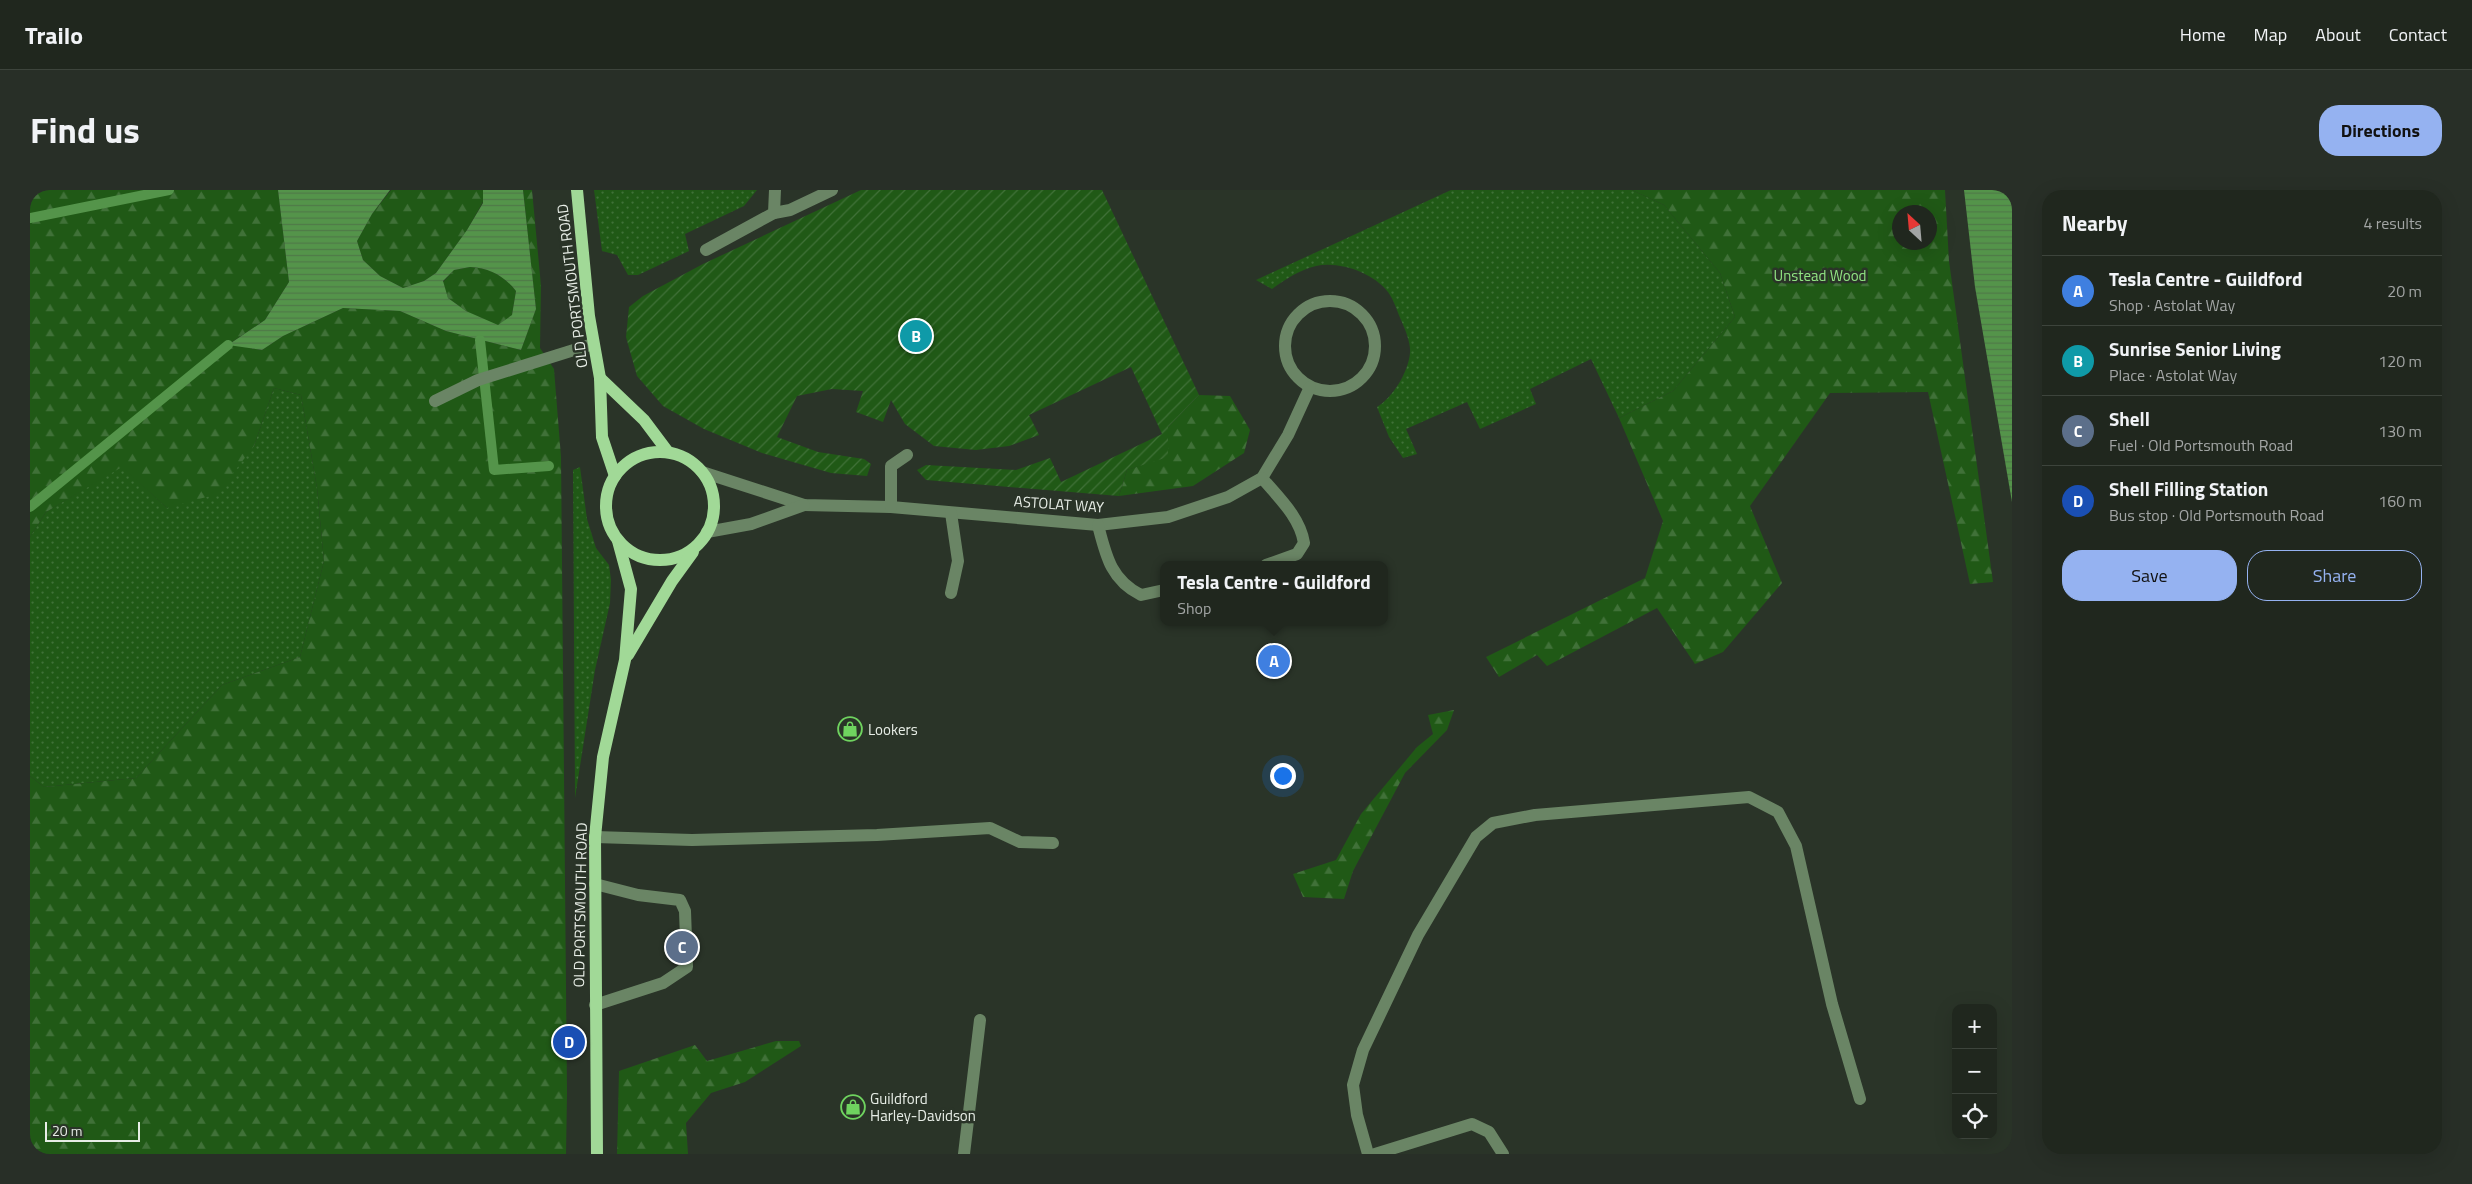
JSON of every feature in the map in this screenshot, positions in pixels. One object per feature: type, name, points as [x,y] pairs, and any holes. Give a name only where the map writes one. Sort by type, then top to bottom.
[{"type":"main road","name":"OLD PORTSMOUTH ROAD","points":[[577,190],[593,344],[600,378],[602,437],[615,476]]},
{"type":"main road","name":"OLD PORTSMOUTH ROAD","points":[[600,378],[644,420],[668,452]]},
{"type":"main road","points":[[668,452],[689,462],[702,472],[710,486],[714,501],[713,517],[707,532],[697,546],[682,556],[665,560],[648,559],[631,553],[618,541],[609,526],[606,510],[608,492],[615,476],[640,455],[668,452]]},
{"type":"main road","name":"OLD PORTSMOUTH ROAD","points":[[597,1154],[595,837],[603,756],[625,660],[631,589],[618,541]]},
{"type":"main road","name":"OLD PORTSMOUTH ROAD","points":[[625,660],[672,581],[697,546]]},
{"type":"street","points":[[774,213],[775,190]]},
{"type":"street","points":[[706,250],[774,213],[790,210],[832,190]]},
{"type":"street","points":[[1328,301],[1344,302],[1357,310],[1371,328],[1375,350],[1371,365],[1362,378],[1350,387],[1337,391],[1323,391],[1310,387],[1299,380],[1289,368],[1284,353],[1284,338],[1300,312],[1313,303],[1328,301]]},
{"type":"street","points":[[435,401],[478,380],[593,344]]},
{"type":"street","name":"ASTOLAT WAY","points":[[702,472],[804,505],[891,507],[1098,525],[1168,517],[1228,498],[1262,478],[1288,435],[1310,387]]},
{"type":"street","points":[[891,507],[891,466],[907,455]]},
{"type":"street","points":[[1262,478],[1296,519],[1302,530],[1304,542],[1297,554],[1282,561]]},
{"type":"street","name":"ASTOLAT WAY","points":[[707,532],[751,524],[804,505]]},
{"type":"street","points":[[951,513],[958,561],[951,593]]},
{"type":"street","points":[[1098,525],[1104,549],[1120,582],[1141,595],[1160,591]]},
{"type":"street","points":[[1368,1154],[1357,1116],[1353,1085],[1363,1050],[1418,935],[1476,837],[1493,822],[1534,815],[1749,797],[1778,812],[1796,846],[1832,1004],[1860,1099]]},
{"type":"street","points":[[595,837],[692,840],[876,835],[990,828],[1020,842],[1053,842]]},
{"type":"street","points":[[595,884],[638,895],[680,900],[685,911],[687,967],[663,983],[595,1005]]},
{"type":"street","points":[[964,1154],[980,1020]]},
{"type":"street","points":[[1375,1154],[1472,1124],[1489,1132],[1503,1154]]},
{"type":"green space","points":[[30,190],[278,190],[289,282],[265,320],[229,344],[262,350],[283,336],[343,308],[400,311],[446,331],[521,350],[536,309],[523,190],[532,190],[541,286],[540,348],[554,369],[561,457],[566,1154],[30,1154],[30,776],[44,787],[136,778],[222,685],[300,657],[324,561],[317,488],[301,395],[274,388],[254,446],[217,494],[167,508],[122,467],[46,512],[30,537]]},
{"type":"green space","points":[[391,190],[483,190],[483,202],[467,230],[436,273],[424,281],[403,288],[380,276],[363,260],[357,241],[372,214]]},
{"type":"green space","points":[[594,190],[757,190],[744,206],[685,234],[689,251],[638,275],[628,275],[617,255],[602,251]]},
{"type":"green space","points":[[861,190],[1102,190],[1199,395],[1168,427],[1168,457],[1127,470],[1119,496],[926,480],[917,470],[926,465],[1016,470],[1050,458],[1061,482],[1162,434],[1131,367],[1029,415],[1039,435],[1009,446],[976,450],[934,446],[905,424],[891,400],[883,422],[856,412],[863,391],[832,389],[797,396],[777,437],[818,452],[864,459],[871,464],[867,476],[831,473],[762,453],[704,429],[663,406],[637,376],[626,337],[629,307],[643,296],[703,264]]},
{"type":"green space","points":[[1451,190],[1632,190],[1664,205],[1720,273],[1735,317],[1673,391],[1619,418],[1591,359],[1530,389],[1536,404],[1480,429],[1467,402],[1406,429],[1417,454],[1403,458],[1389,437],[1377,407],[1389,397],[1399,384],[1409,361],[1410,353],[1406,332],[1388,292],[1382,285],[1365,274],[1335,265],[1316,266],[1304,270],[1272,289],[1256,280]]},
{"type":"green space","name":"Unstead Wood","points":[[1632,190],[1945,190],[1949,261],[1993,582],[1970,584],[1928,392],[1830,393],[1750,506],[1782,583],[1723,652],[1695,664],[1657,608],[1547,666],[1537,655],[1499,677],[1486,657],[1645,578],[1663,521],[1619,418],[1673,391],[1735,317],[1720,273],[1664,205]]},
{"type":"green space","points":[[470,267],[484,269],[496,274],[507,281],[516,291],[512,315],[498,326],[466,311],[448,298],[443,282],[454,270]]},
{"type":"green space","points":[[274,388],[301,395],[317,488],[324,561],[300,657],[222,685],[136,778],[44,787],[30,776],[30,537],[46,512],[122,466],[167,508],[254,446]]},
{"type":"green space","points":[[1199,395],[1230,396],[1250,430],[1244,453],[1193,486],[1119,496],[1127,470],[1168,456],[1168,427]]},
{"type":"green space","points":[[580,467],[587,519],[596,548],[609,565],[611,580],[610,603],[595,670],[575,798],[573,470]]},
{"type":"green space","points":[[1454,710],[1447,730],[1405,773],[1353,871],[1344,899],[1303,897],[1293,874],[1336,860],[1361,814],[1417,747],[1433,734],[1428,715]]},
{"type":"green space","points":[[776,1041],[799,1041],[801,1046],[745,1082],[711,1093],[686,1123],[688,1154],[617,1154],[619,1071],[695,1045],[707,1061]]},
{"type":"shaded area","points":[[278,190],[390,190],[372,214],[357,241],[363,260],[380,276],[403,288],[424,281],[436,273],[467,230],[483,203],[483,190],[523,190],[536,309],[521,350],[446,331],[400,311],[343,308],[283,336],[262,350],[228,345],[265,320],[289,282]],"holes":[[[470,267],[484,269],[496,274],[507,281],[516,291],[512,315],[498,325],[466,311],[448,298],[443,281],[454,270]]]},
{"type":"shaded area","points":[[1964,190],[2012,190],[2012,502],[1975,287]]},
{"type":"waterway","points":[[30,218],[169,190]]},
{"type":"waterway","points":[[480,340],[494,470],[549,466]]},
{"type":"waterway","points":[[30,507],[228,345]]},
{"type":"place","name":"Sunrise Senior Living","points":[[916,336]]},
{"type":"place","name":"Tesla Centre - Guildford","points":[[1274,661]]},
{"type":"place","name":"Lookers","points":[[850,729]]},
{"type":"place","name":"Shell","points":[[682,947]]},
{"type":"place","name":"Shell Filling Station","points":[[569,1042]]},
{"type":"place","name":"Guildford Harley-Davidson","points":[[853,1107]]}]
